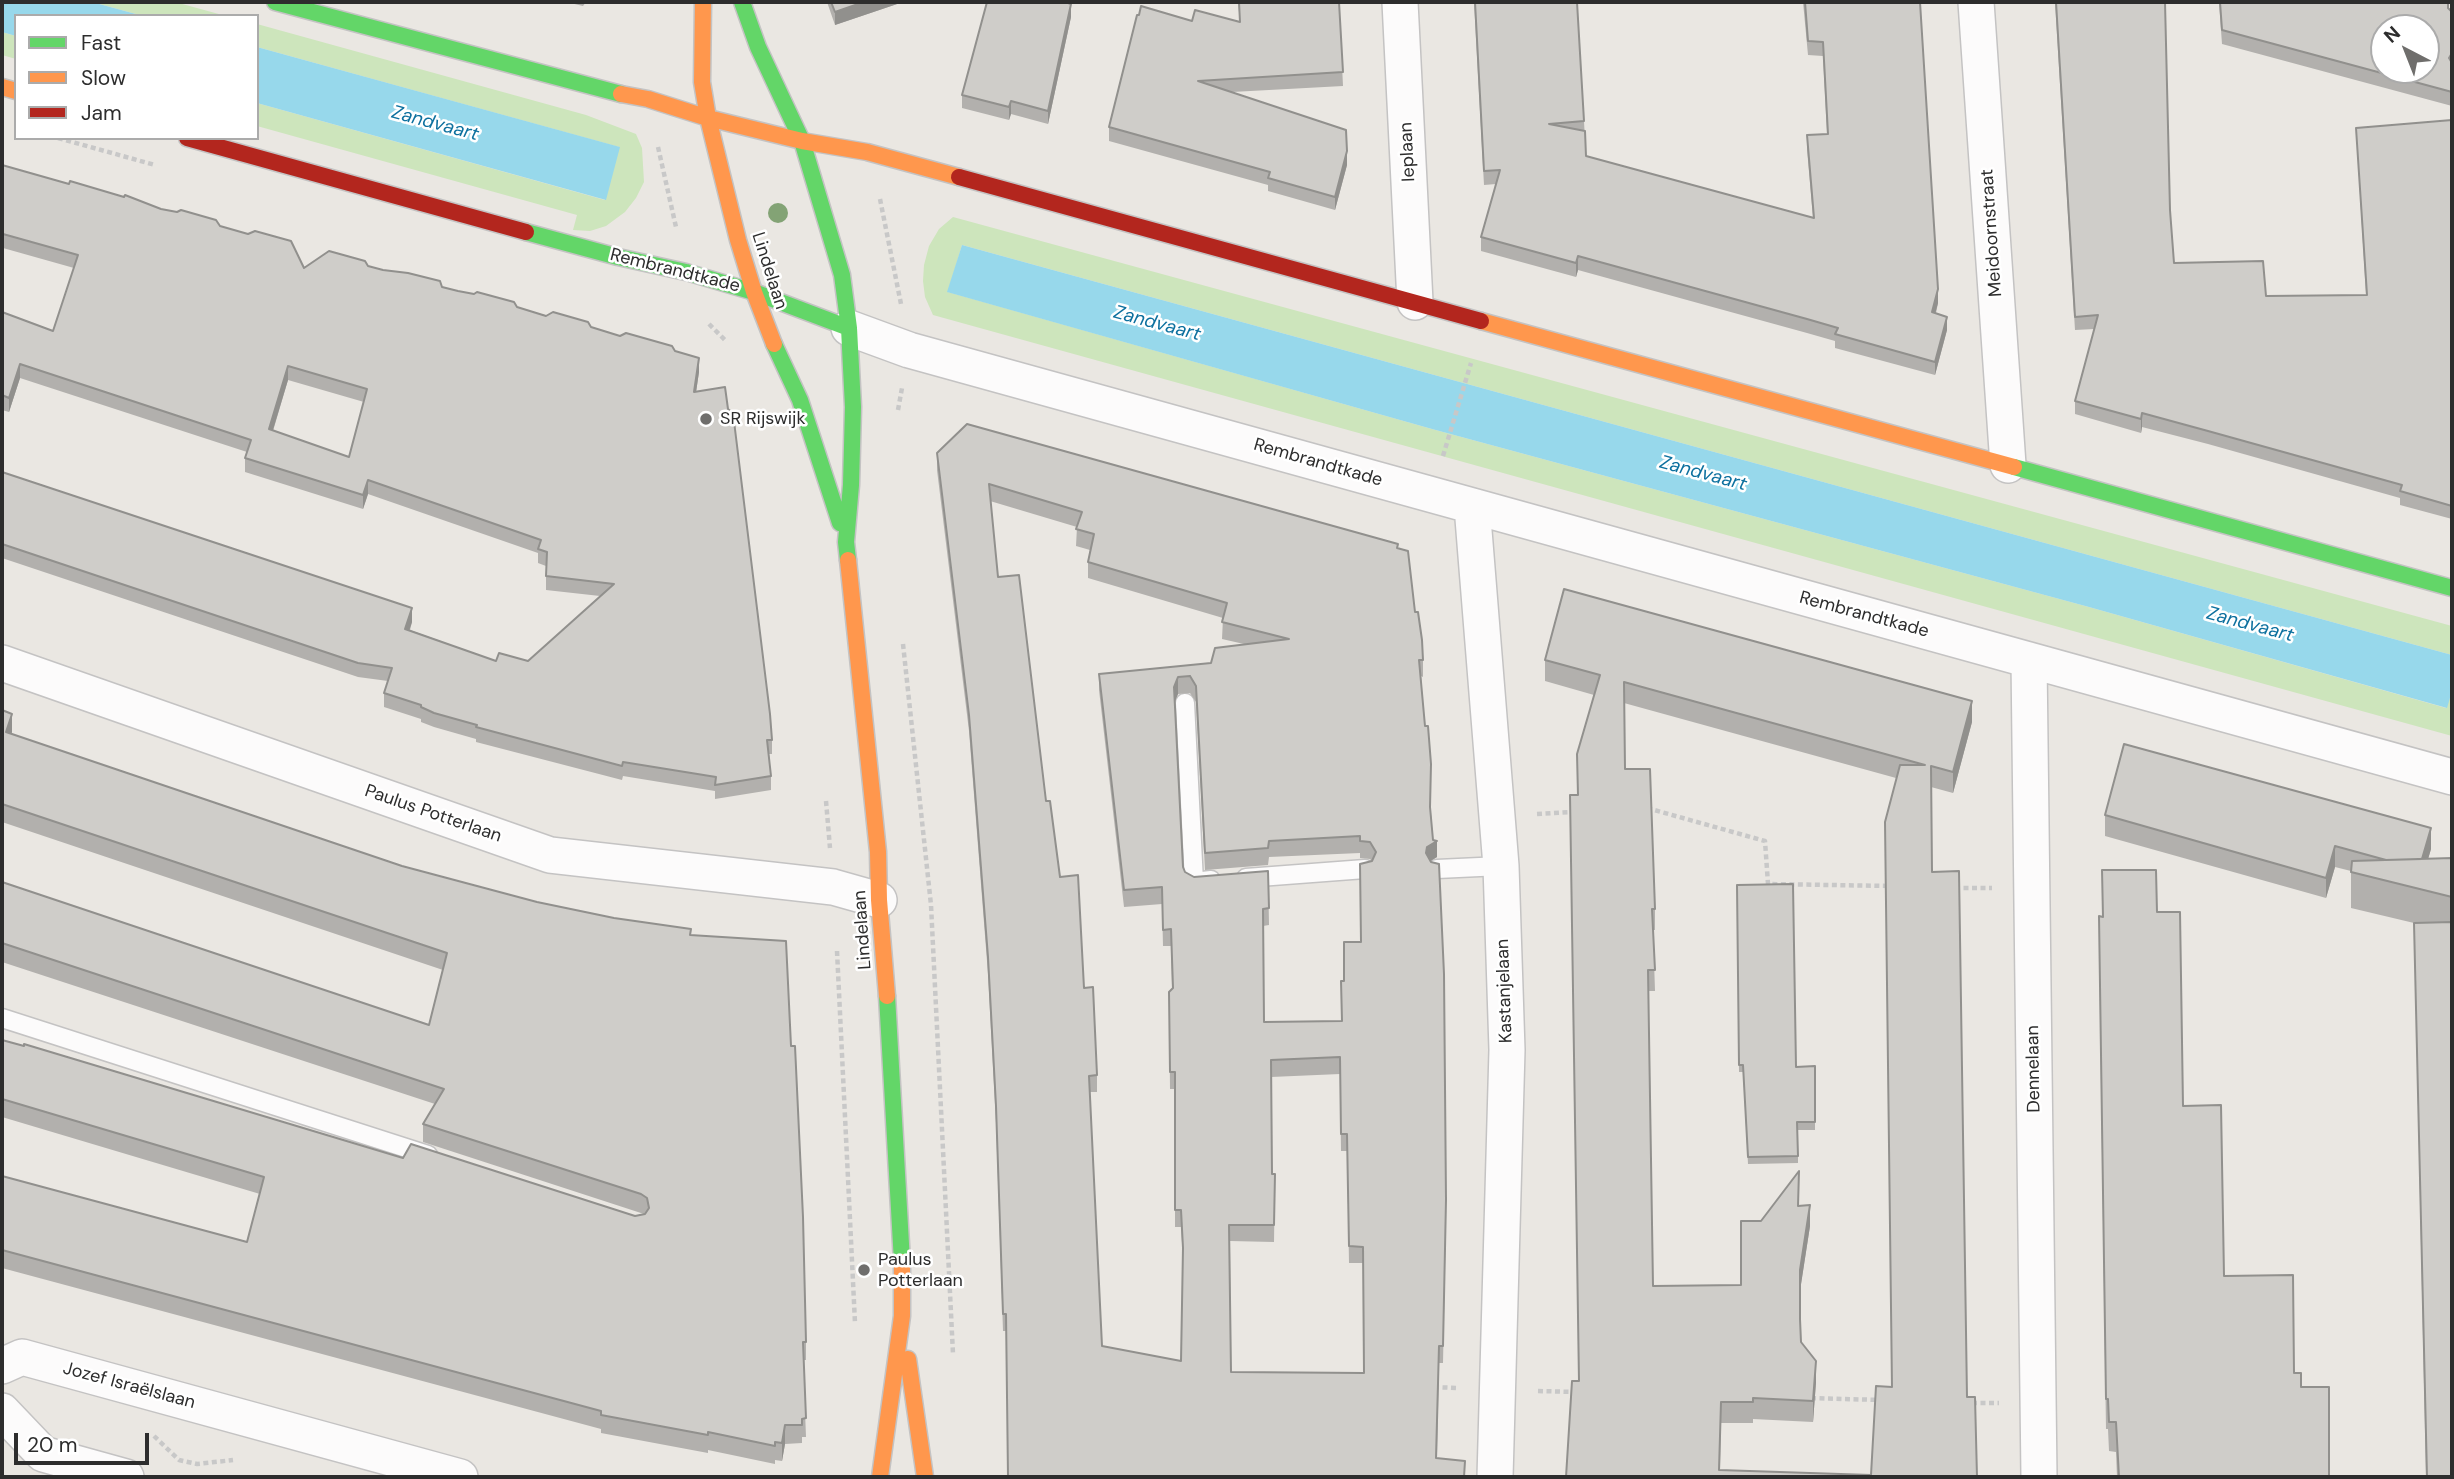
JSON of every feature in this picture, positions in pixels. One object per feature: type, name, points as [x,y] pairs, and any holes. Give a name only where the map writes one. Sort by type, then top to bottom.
[{"type":"street","points":[[275,2],[648,99],[708,118],[802,141],[867,152],[2452,588]]},
{"type":"street","name":"Lindelaan","points":[[703,2],[702,82],[708,118],[738,240],[771,337],[800,400],[846,542]]},
{"type":"street","name":"Lindelaan","points":[[742,2],[758,47],[802,141],[842,275],[849,328],[853,407],[846,542],[878,852],[902,1276],[902,1316],[880,1477]]},
{"type":"street","name":"Ieplaan","points":[[1401,2],[1415,302]]},
{"type":"street","name":"Meidoornstraat","points":[[1976,2],[2008,465]]},
{"type":"street","name":"Rembrandtkade","points":[[194,140],[618,257],[686,272],[754,292],[909,350],[2452,777]]},
{"type":"street","name":"Kastanjelaan","points":[[1472,506],[1501,866],[1507,1050],[1495,1477]]},
{"type":"street","name":"Dennelaan","points":[[2029,660],[2039,1477]]},
{"type":"street","name":"Paulus Potterlaan","points":[[2,663],[550,855],[833,887],[879,900]]},
{"type":"street","name":"Lindelaan","points":[[902,1316],[925,1477]]},
{"type":"street","name":"Jozef Israëlslaan","points":[[2,1366],[22,1357],[460,1477]]},
{"type":"street","points":[[2,1411],[43,1454],[127,1477]]},
{"type":"lane","points":[[1185,702],[1194,882],[1365,869]]},
{"type":"lane","points":[[1437,869],[1501,866]]},
{"type":"lane","points":[[3,1022],[440,1159]]},
{"type":"path","points":[[648,99],[672,204]]},
{"type":"path","points":[[867,152],[882,208],[909,350]]},
{"type":"path","points":[[1447,444],[1471,363]]},
{"type":"path","points":[[1637,809],[1649,808],[1765,841],[1769,884],[1893,887]]},
{"type":"path","points":[[1948,887],[2031,889]]},
{"type":"path","points":[[1427,1387],[1581,1392]]},
{"type":"path","points":[[1803,1398],[1886,1400]]},
{"type":"path","points":[[1969,1402],[2039,1404]]},
{"type":"path","points":[[149,1429],[163,1447],[179,1460],[205,1464],[237,1459]]},
{"type":"green space","points":[[92,2],[175,2],[219,14],[136,14]]},
{"type":"green space","points":[[259,25],[586,115],[636,134],[642,148],[644,182],[625,212],[606,226],[590,231],[573,230],[577,215],[259,127],[259,104],[605,200],[619,147],[259,48]]},
{"type":"green space","points":[[2,32],[14,35],[14,58],[2,55]]},
{"type":"green space","points":[[953,217],[2452,626],[2452,655],[962,245],[948,292],[1432,429],[2089,607],[2446,708],[2452,691],[2452,736],[933,315],[925,297],[924,265],[929,246],[939,229]]},
{"type":"water","points":[[2,2],[92,2],[136,14],[14,14],[14,35],[2,32]]},
{"type":"water","name":"Zandvaart","points":[[259,48],[620,147],[606,200],[259,104]]},
{"type":"water","name":"Zandvaart","points":[[962,245],[2452,655],[2452,691],[2447,708],[2089,607],[1432,429],[947,292]]},
{"type":"building","points":[[831,2],[864,2],[835,12]]},
{"type":"building","points":[[987,2],[1071,4],[1048,111],[1011,101],[1009,107],[962,95]]},
{"type":"building","points":[[1239,2],[1339,2],[1343,72],[1198,81],[1346,130],[1347,151],[1335,197],[1268,178],[1270,172],[1109,127],[1141,6],[1192,21],[1195,10],[1240,22]]},
{"type":"building","points":[[1475,2],[1577,2],[1584,121],[1549,124],[1585,131],[1586,156],[1814,218],[1807,135],[1828,134],[1823,42],[1808,41],[1805,2],[1920,2],[1938,289],[1932,312],[1947,317],[1935,362],[1835,334],[1838,328],[1807,319],[1578,256],[1576,263],[1481,237],[1500,170],[1484,171]]},
{"type":"building","points":[[2056,2],[2165,2],[2170,210],[2174,263],[2263,261],[2266,296],[2367,295],[2356,128],[2452,120],[2452,506],[2400,491],[2402,485],[2142,413],[2141,419],[2075,401],[2098,315],[2075,317]]},
{"type":"building","points":[[2220,2],[2448,2],[2448,8],[2452,12],[2452,53],[2449,58],[2452,63],[2452,92],[2422,84],[2440,84],[2440,14],[2370,14],[2370,70],[2222,30]]},
{"type":"building","points":[[2,165],[69,184],[70,181],[124,197],[125,195],[161,209],[177,212],[181,210],[216,220],[220,226],[248,234],[255,231],[291,241],[304,268],[329,251],[365,261],[368,266],[440,281],[442,287],[474,294],[477,292],[514,302],[517,307],[546,316],[553,312],[588,322],[591,327],[620,336],[626,333],[672,346],[675,351],[699,358],[694,392],[725,387],[728,409],[733,413],[770,714],[772,740],[767,740],[771,776],[715,785],[716,777],[623,762],[622,766],[476,727],[477,725],[434,713],[421,705],[384,693],[392,668],[358,663],[2,544],[2,472],[412,608],[405,629],[496,661],[499,653],[528,661],[614,584],[546,576],[547,552],[538,549],[541,540],[368,480],[363,495],[245,458],[251,440],[20,364],[9,398],[2,395],[2,312],[53,331],[78,255],[3,234],[2,239]],"holes":[[[288,366],[367,389],[349,457],[269,429]]]},
{"type":"building","points":[[967,424],[1398,544],[1397,548],[1408,551],[1415,612],[1418,612],[1422,640],[1423,660],[1419,660],[1431,764],[1430,807],[1433,840],[1437,841],[1427,847],[1426,853],[1431,862],[1439,864],[1444,974],[1446,1200],[1443,1346],[1439,1346],[1436,1458],[1465,1461],[1464,1477],[1008,1477],[1006,1314],[1003,1314],[988,957],[969,715],[937,453]],"holes":[[[989,484],[1082,512],[1076,529],[1094,534],[1088,562],[1227,603],[1222,622],[1289,639],[1215,648],[1211,663],[1099,674],[1124,890],[1162,887],[1163,930],[1171,929],[1173,988],[1169,992],[1170,1072],[1175,1072],[1175,1210],[1181,1210],[1183,1248],[1181,1361],[1102,1346],[1089,1076],[1097,1075],[1093,987],[1084,988],[1078,875],[1060,877],[1050,801],[1046,801],[1019,575],[998,577]],[[1190,676],[1196,686],[1205,853],[1268,848],[1269,841],[1360,836],[1360,841],[1370,842],[1376,852],[1372,861],[1360,864],[1361,942],[1344,942],[1342,1021],[1264,1022],[1263,909],[1269,908],[1268,871],[1194,877],[1185,872],[1174,687],[1178,677]],[[1340,1057],[1341,1134],[1347,1134],[1349,1246],[1363,1247],[1364,1373],[1231,1372],[1229,1225],[1274,1225],[1271,1060]]]},
{"type":"building","points":[[1564,589],[1972,701],[1953,772],[1931,766],[1932,872],[1959,871],[1967,1397],[1975,1397],[1977,1477],[1566,1477],[1572,1381],[1579,1381],[1570,795],[1578,795],[1577,754],[1600,675],[1545,660]],"holes":[[[1624,682],[1925,765],[1900,765],[1885,822],[1892,1387],[1876,1386],[1871,1475],[1719,1470],[1721,1402],[1753,1402],[1753,1398],[1813,1401],[1816,1361],[1801,1342],[1800,1319],[1800,1270],[1810,1205],[1798,1206],[1799,1171],[1761,1221],[1741,1221],[1741,1285],[1653,1286],[1648,970],[1655,970],[1652,909],[1655,909],[1650,769],[1625,769]]]},
{"type":"building","points":[[2,710],[12,714],[6,732],[402,866],[537,902],[614,918],[691,929],[690,935],[786,941],[791,1046],[795,1046],[803,1217],[806,1418],[802,1419],[802,1425],[785,1425],[782,1443],[775,1442],[775,1446],[601,1415],[601,1411],[2,1250],[2,1176],[247,1242],[264,1177],[2,1099],[2,1040],[24,1044],[403,1158],[411,1144],[635,1216],[645,1214],[649,1208],[647,1198],[641,1194],[423,1124],[444,1089],[2,943],[2,882],[429,1025],[447,953],[2,804]]},
{"type":"building","points":[[2124,744],[2431,828],[2422,859],[2386,860],[2335,846],[2326,878],[2105,815]]},
{"type":"building","points":[[2452,858],[2452,897],[2351,872],[2352,861]]},
{"type":"building","points":[[2102,870],[2156,870],[2157,912],[2180,912],[2183,1106],[2221,1105],[2224,1276],[2293,1275],[2294,1373],[2301,1373],[2301,1387],[2329,1387],[2329,1477],[2119,1477],[2116,1422],[2109,1422],[2106,1399],[2099,916],[2103,917]]},
{"type":"building","points":[[1793,884],[1796,1067],[1815,1066],[1815,1122],[1797,1122],[1798,1156],[1748,1157],[1743,1065],[1739,1065],[1737,885]]},
{"type":"building","points":[[2452,922],[2452,1477],[2427,1477],[2414,923]]},
{"type":"traffic: fast","points":[[275,2],[621,94]]},
{"type":"traffic: fast","points":[[742,2],[758,47],[802,141],[842,275],[849,328],[853,407],[846,542],[848,560]]},
{"type":"traffic: fast","points":[[526,232],[754,292],[849,328]]},
{"type":"traffic: fast","points":[[774,344],[800,400],[840,523]]},
{"type":"traffic: fast","points":[[2014,467],[2452,588]]},
{"type":"traffic: fast","points":[[887,996],[902,1262]]},
{"type":"traffic: slow","points":[[703,2],[702,82],[708,118],[738,240],[774,344]]},
{"type":"traffic: slow","points":[[2,87],[14,90]]},
{"type":"traffic: slow","points":[[621,94],[648,99],[708,118],[802,141],[867,152],[959,177]]},
{"type":"traffic: slow","points":[[1481,321],[2014,467]]},
{"type":"traffic: slow","points":[[848,560],[878,852],[887,996]]},
{"type":"traffic: slow","points":[[880,1477],[902,1316],[902,1262]]},
{"type":"traffic: slow","points":[[908,1359],[925,1477]]},
{"type":"traffic: jam","points":[[194,140],[526,232]]},
{"type":"traffic: jam","points":[[959,177],[1481,321]]},
{"type":"place","name":"SR Rijswijk","points":[[706,419]]},
{"type":"place","name":"Paulus Potterlaan","points":[[864,1270]]}]
